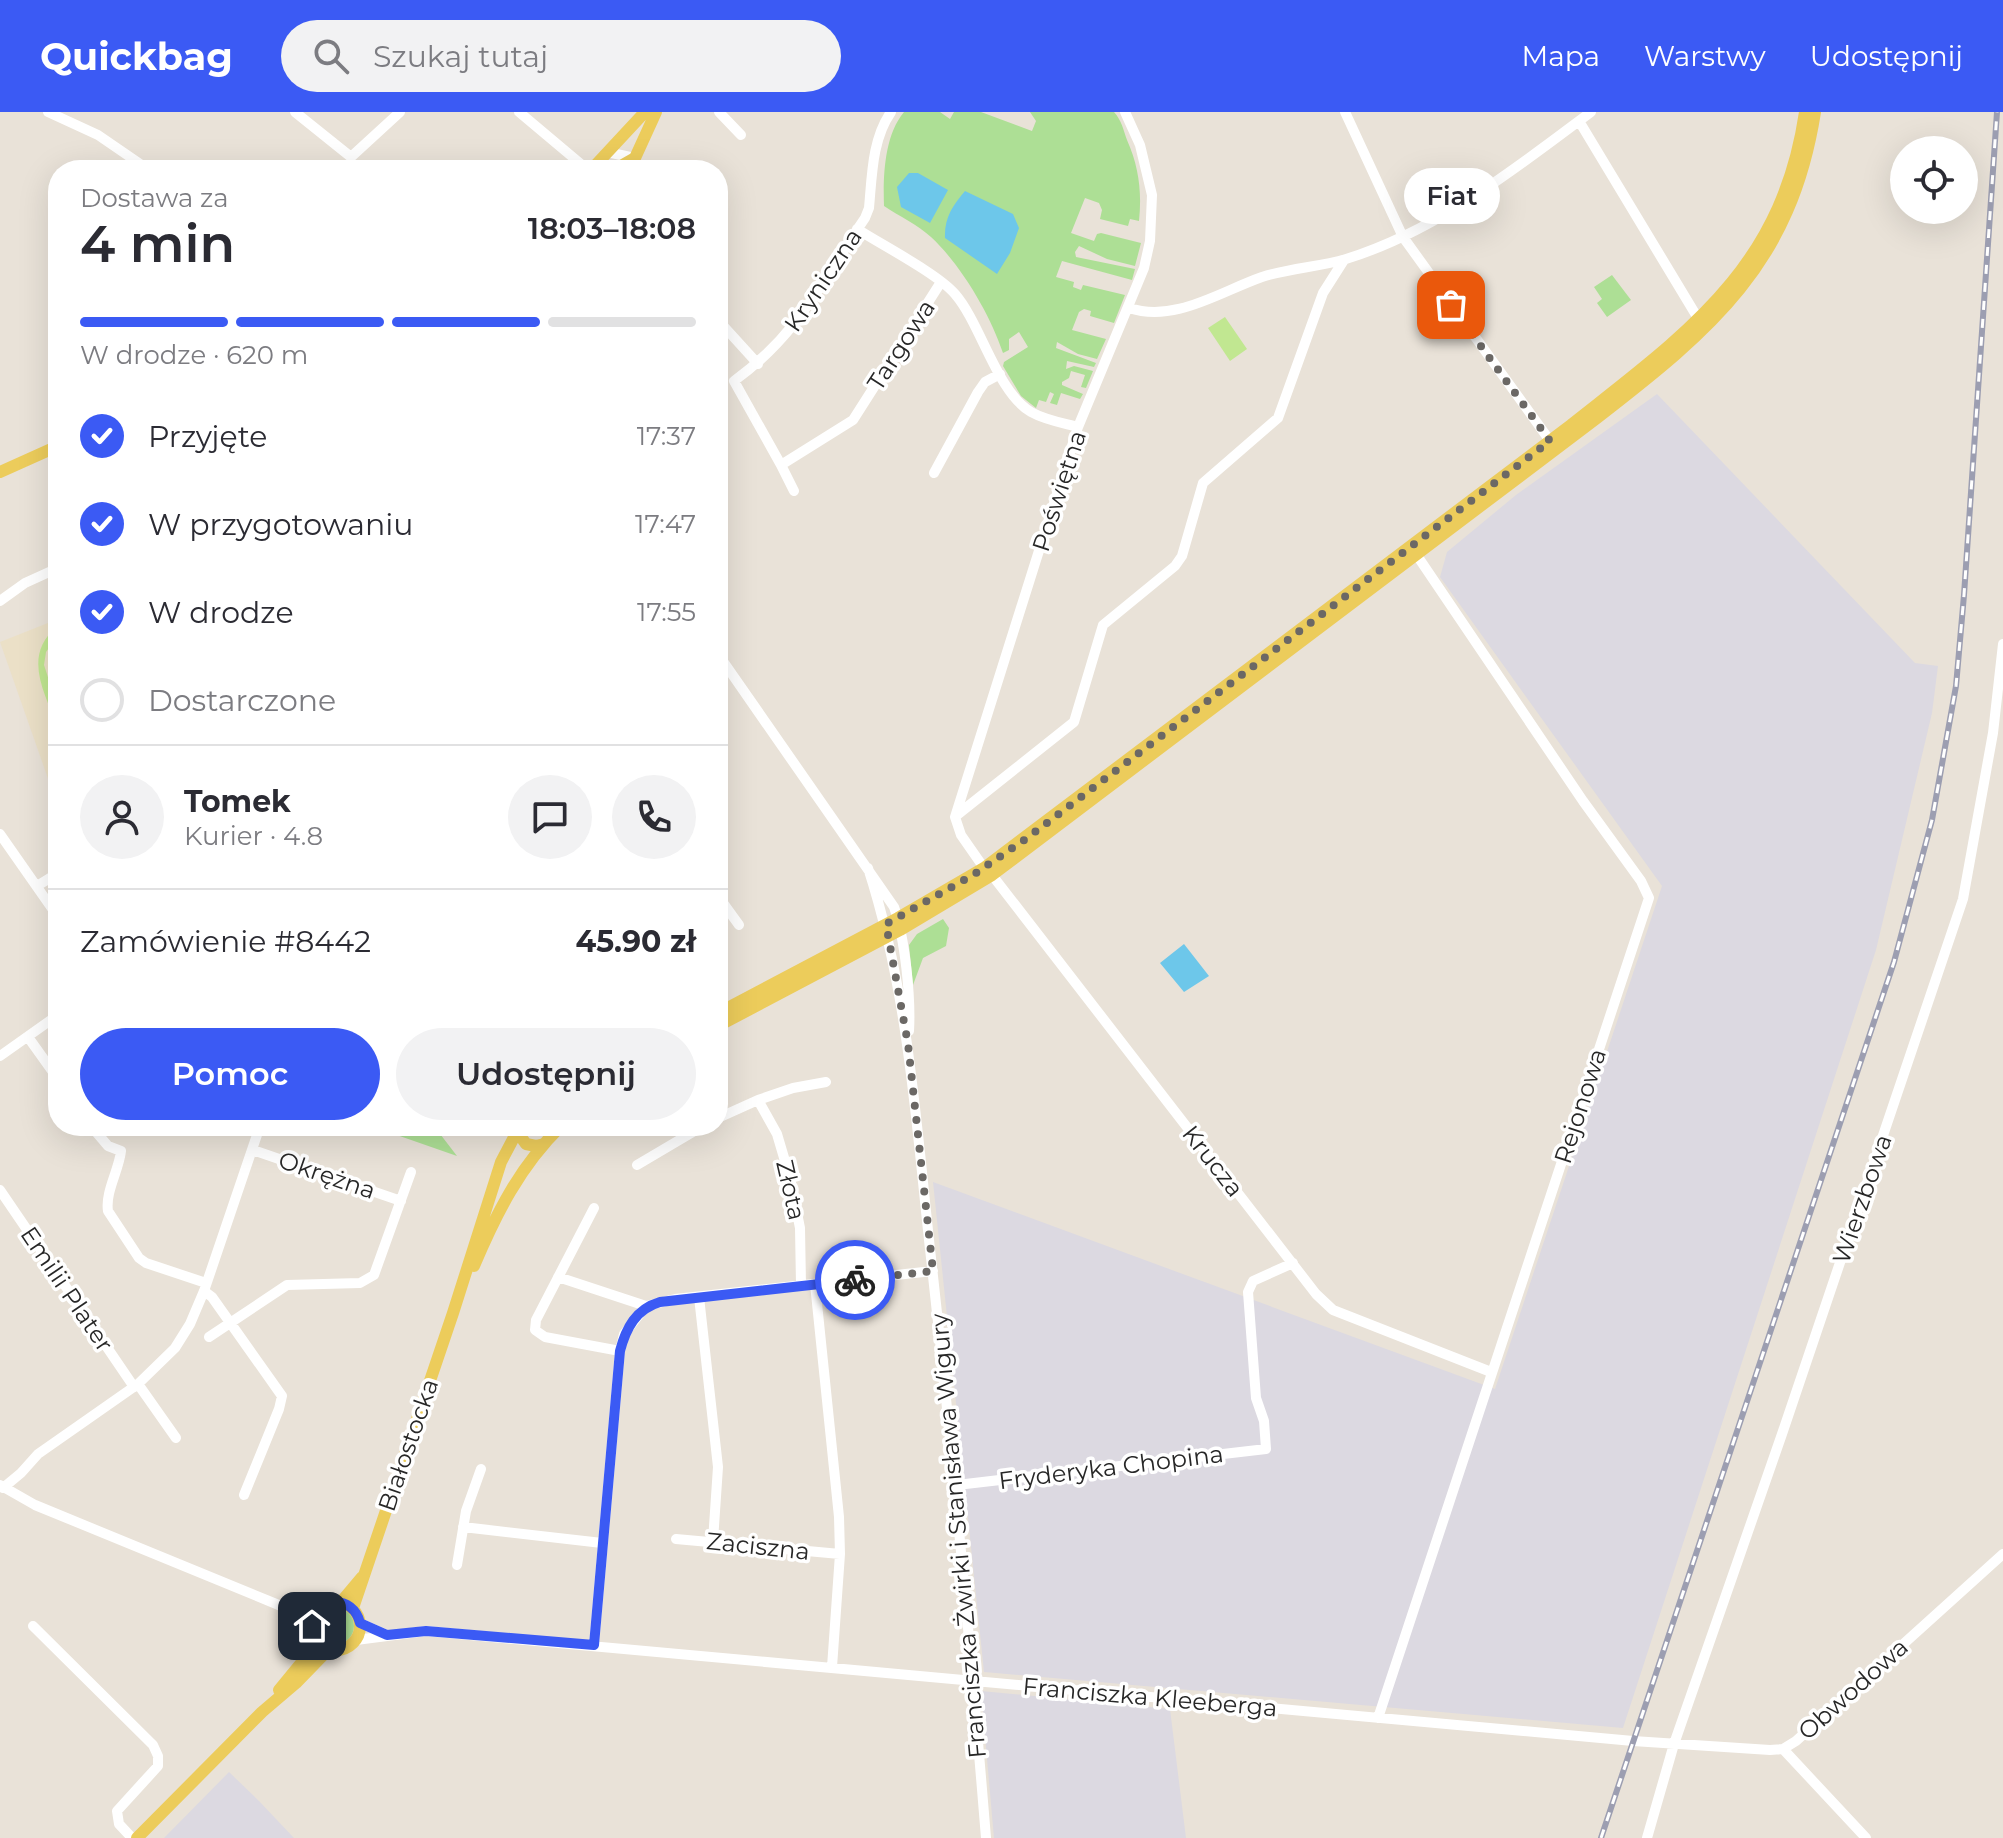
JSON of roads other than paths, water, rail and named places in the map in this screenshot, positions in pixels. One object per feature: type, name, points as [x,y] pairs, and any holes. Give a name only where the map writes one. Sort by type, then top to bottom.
[{"type":"main road","points":[[599,160],[645,112]]},
{"type":"main road","points":[[636,160],[656,112]]},
{"type":"main road","points":[[1552,445],[1699,320],[1739,274],[1772,221],[1796,166],[1805,112]]},
{"type":"main road","points":[[728,1020],[988,872],[1681,351],[1746,284],[1775,238],[1795,195],[1808,154],[1815,112]]},
{"type":"main road","points":[[0,472],[48,450]]},
{"type":"main road","points":[[728,1008],[893,927]]},
{"type":"main road","name":"Białostocka","points":[[347,1605],[359,1594],[362,1577],[453,1313],[501,1162],[515,1136]]},
{"type":"main road","points":[[521,1136],[526,1144],[544,1144]]},
{"type":"main road","name":"Białostocka","points":[[453,1313],[499,1209],[517,1179],[552,1136]]},
{"type":"main road","points":[[135,1838],[329,1649],[344,1649],[356,1640],[360,1623],[347,1605],[328,1603],[317,1610],[314,1632],[302,1662],[262,1712]]},
{"type":"main road","points":[[314,1632],[329,1649]]},
{"type":"street","points":[[48,112],[98,135],[134,160]]},
{"type":"street","points":[[295,112],[351,157],[400,112]]},
{"type":"street","points":[[519,112],[578,160]]},
{"type":"street","points":[[719,112],[741,135]]},
{"type":"street","name":"Kryniczna","points":[[781,465],[734,381],[758,364],[799,319],[857,229],[869,208],[880,132],[891,112]]},
{"type":"street","name":"Poświętna","points":[[955,817],[1078,427],[1144,268],[1150,241],[1152,195],[1140,145],[1125,112]]},
{"type":"street","points":[[1345,112],[1403,237],[1552,445]]},
{"type":"street","points":[[1129,308],[1162,314],[1182,309],[1287,270],[1344,260],[1403,237],[1491,185],[1591,112]]},
{"type":"street","points":[[1579,121],[1699,320]]},
{"type":"street","points":[[607,152],[625,160]]},
{"type":"street","name":"Targowa","points":[[781,465],[853,420],[941,282],[857,229]]},
{"type":"street","points":[[988,872],[961,835],[955,817],[1074,722],[1103,625],[1175,566],[1182,556],[1203,483],[1278,418],[1323,293],[1344,260]]},
{"type":"street","points":[[941,282],[962,304],[1000,374],[1028,410],[1078,427]]},
{"type":"street","points":[[728,331],[758,364]]},
{"type":"street","points":[[934,473],[978,392],[985,382],[1000,374]]},
{"type":"street","points":[[781,465],[794,491]]},
{"type":"street","name":"Rejonowa","points":[[1378,1718],[1649,898],[1641,881],[1413,550]]},
{"type":"street","points":[[0,601],[25,583],[48,573]]},
{"type":"street","name":"Wierzbowa","points":[[1647,1838],[1674,1744],[1963,899],[1993,733],[2003,644]]},
{"type":"street","name":"Franciszka Żwirki i Stanisława Wigury","points":[[728,668],[891,901],[957,1485],[986,1838]]},
{"type":"street","points":[[0,834],[48,902]]},
{"type":"street","name":"Krucza","points":[[988,872],[1316,1294],[1333,1310],[1491,1372]]},
{"type":"street","points":[[37,886],[48,879]]},
{"type":"street","points":[[728,910],[739,925]]},
{"type":"street","points":[[2,1050],[48,1022]]},
{"type":"street","points":[[28,1037],[48,1065]]},
{"type":"street","points":[[728,1114],[793,1088],[826,1082]]},
{"type":"street","name":"Złota","points":[[758,1100],[777,1134],[790,1178],[800,1228],[801,1285]]},
{"type":"street","points":[[100,1136],[108,1146],[121,1151],[107,1203],[108,1211],[139,1258],[205,1287],[282,1396],[244,1495]]},
{"type":"street","points":[[257,1136],[205,1287],[190,1324],[175,1348],[136,1385],[38,1454],[21,1473],[1,1486],[35,1505],[286,1608],[314,1632]]},
{"type":"street","points":[[637,1165],[686,1136]]},
{"type":"street","name":"Okrężna","points":[[253,1150],[401,1201]]},
{"type":"street","name":"Okrężna","points":[[209,1337],[287,1285],[367,1280],[374,1275],[411,1172]]},
{"type":"street","name":"Emilii Plater","points":[[0,1190],[176,1438]]},
{"type":"street","points":[[594,1208],[536,1320],[535,1330],[538,1334],[620,1351]]},
{"type":"street","name":"Fryderyka Chopina","points":[[957,1485],[1266,1449],[1264,1421],[1256,1398],[1248,1292],[1253,1281],[1293,1263]]},
{"type":"street","points":[[558,1277],[646,1306],[699,1297],[933,1271]]},
{"type":"street","points":[[815,1284],[839,1517],[840,1554],[832,1667]]},
{"type":"street","points":[[699,1297],[718,1467],[713,1541]]},
{"type":"street","points":[[594,1645],[620,1351],[624,1334],[646,1306]]},
{"type":"street","points":[[457,1565],[463,1527],[481,1469]]},
{"type":"street","points":[[463,1527],[602,1543]]},
{"type":"street","name":"Zaciszna","points":[[676,1539],[840,1554]]},
{"type":"street","name":"Obwodowa","points":[[1674,1744],[1783,1749],[1796,1741],[2003,1554]]},
{"type":"street","points":[[286,1608],[317,1610]]},
{"type":"street","name":"Franciszka Kleeberga","points":[[360,1623],[387,1635]]},
{"type":"street","points":[[33,1626],[153,1745],[158,1766],[117,1811],[119,1824],[135,1838]]},
{"type":"street","name":"Franciszka Kleeberga","points":[[356,1640],[426,1631],[1674,1744]]},
{"type":"street","points":[[1783,1749],[1866,1838]]},
{"type":"water","points":[[909,173],[918,173],[948,190],[930,223],[901,207],[897,187]]},
{"type":"water","points":[[965,191],[1013,214],[1019,228],[1010,253],[997,274],[945,238],[950,212]]},
{"type":"water","points":[[1184,944],[1209,976],[1184,992],[1160,963]]},
{"type":"railway","points":[[1601,1838],[1894,962],[1932,820],[1956,686],[1997,112]]},
{"type":"place","name":"Fiat","points":[[1451,305]]}]
